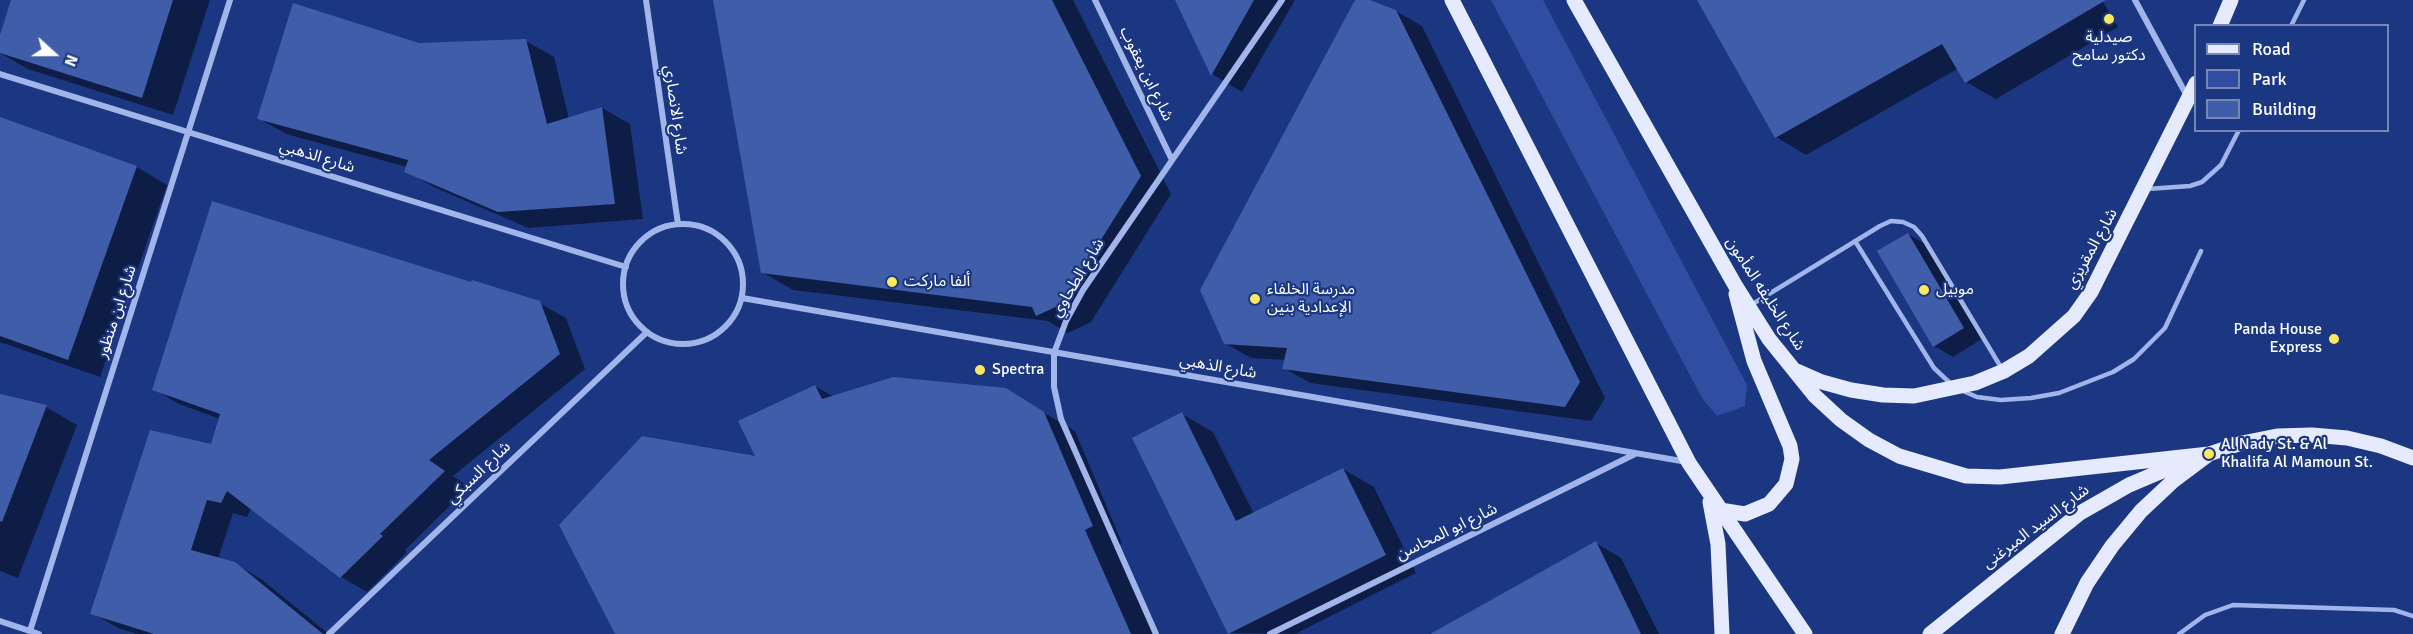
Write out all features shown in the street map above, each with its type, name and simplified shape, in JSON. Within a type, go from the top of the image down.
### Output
[{"type":"main road","points":[[1452,0],[1689,463],[1709,496],[1805,634]]},
{"type":"main road","name":"شارع الخليفه المأمون","points":[[1574,0],[1748,306],[1815,396],[1841,420],[1869,440],[1899,456],[1966,476],[2000,477],[2209,454]]},
{"type":"main road","points":[[2221,24],[2231,0]]},
{"type":"main road","name":"شارع المقريزي","points":[[1793,369],[1822,382],[1883,395],[1914,396],[1975,383],[2004,371],[2029,356],[2074,316],[2106,266],[2194,87]]},
{"type":"main road","points":[[1720,510],[1745,514],[1769,504],[1786,484],[1792,459],[1790,446],[1754,361],[1735,285]]},
{"type":"main road","points":[[2062,634],[2087,582],[2140,511],[2173,481],[2209,454],[2242,443],[2277,436],[2312,435],[2347,438],[2381,446],[2413,458]]},
{"type":"main road","name":"شارع السيد الميرغنى","points":[[1930,634],[2080,513],[2147,477],[2209,454]]},
{"type":"main road","points":[[1709,496],[1719,554],[1722,634]]},
{"type":"street","name":"شارع ابن منظور","points":[[30,631],[230,0]]},
{"type":"street","name":"شارع الانصاري","points":[[646,0],[678,224]]},
{"type":"street","name":"شارع ابن يعقوب","points":[[1095,0],[1172,159]]},
{"type":"street","name":"شارع الطحاوي","points":[[1156,634],[1061,419],[1054,387],[1054,353],[1066,321],[1083,290],[1282,0]]},
{"type":"street","points":[[2135,0],[2188,99]]},
{"type":"street","name":"شارع الذهبي","points":[[0,74],[626,267]]},
{"type":"street","points":[[678,224],[710,230],[723,239],[734,251],[742,274],[742,298],[735,314],[711,337],[695,343],[678,344],[662,340],[647,332],[629,310],[625,296],[626,267],[631,254],[651,233],[678,224]]},
{"type":"street","name":"شارع الذهبي","points":[[742,298],[1689,463]]},
{"type":"street","name":"شارع السبكي","points":[[329,634],[647,332]]},
{"type":"street","name":"شارع ابو المحاسن","points":[[1270,634],[1636,454]]},
{"type":"street","points":[[0,621],[39,634]]},
{"type":"lane","points":[[2292,24],[2304,0]]},
{"type":"lane","points":[[2144,190],[2190,186],[2202,182],[2221,165],[2238,132]]},
{"type":"lane","points":[[1748,306],[1891,221],[1903,222],[1914,227],[1922,236],[2004,371]]},
{"type":"lane","points":[[1855,241],[1934,368],[1954,387],[1977,397],[2001,400],[2059,393],[2113,372],[2134,359],[2165,328],[2201,251]]},
{"type":"lane","points":[[2179,634],[2205,615],[2233,605],[2394,610],[2413,616]]},
{"type":"green space","points":[[1491,0],[1543,0],[1747,385],[1745,406],[1717,416],[1702,398]]},
{"type":"building","points":[[11,0],[173,0],[142,98],[0,53],[0,35]]},
{"type":"building","points":[[713,0],[1052,0],[1141,176],[1060,305],[1036,316],[1032,307],[761,273]]},
{"type":"building","points":[[1175,0],[1254,0],[1211,76]]},
{"type":"building","name":"مدرسة الخلفاء الإعدادية بنين","points":[[1355,0],[1370,0],[1396,10],[1580,382],[1565,407],[1282,369],[1287,348],[1224,344],[1200,290]]},
{"type":"building","points":[[1697,0],[2106,0],[1965,83],[1942,44],[1775,138]]},
{"type":"building","points":[[293,3],[419,43],[526,39],[547,124],[602,107],[615,204],[498,212],[404,172],[408,160],[257,119]]},
{"type":"building","points":[[0,117],[137,166],[68,360],[0,336]]},
{"type":"building","points":[[212,201],[471,282],[472,280],[540,301],[560,354],[429,460],[445,471],[380,534],[383,536],[340,578],[227,491],[221,503],[207,500],[191,550],[235,562],[323,634],[154,634],[90,614],[150,430],[211,444],[220,414],[152,390]]},
{"type":"building","points":[[1908,233],[1964,328],[1933,347],[1877,251]]},
{"type":"building","points":[[893,377],[1006,388],[1044,412],[1093,526],[1085,530],[1131,634],[615,634],[559,525],[642,436],[755,456],[738,421],[815,385],[822,399]]},
{"type":"building","points":[[0,394],[47,405],[2,522],[0,521]]},
{"type":"building","points":[[1182,412],[1236,521],[1343,468],[1386,555],[1228,634],[1132,438]]},
{"type":"building","points":[[1596,541],[1641,634],[1430,634],[1484,604]]},
{"type":"place","name":"صيدلية دكتور سامح","points":[[2109,19]]},
{"type":"place","name":"ألفا ماركت","points":[[892,282]]},
{"type":"place","name":"موبيل","points":[[1924,290]]},
{"type":"place","name":"مدرسة الخلفاء الإعدادية بنين","points":[[1255,299]]},
{"type":"place","name":"Panda House Express","points":[[2334,339]]},
{"type":"place","name":"Spectra","points":[[980,370]]},
{"type":"place","name":"Al Nady St. & Al Khalifa Al Mamoun St.","points":[[2209,454]]}]
